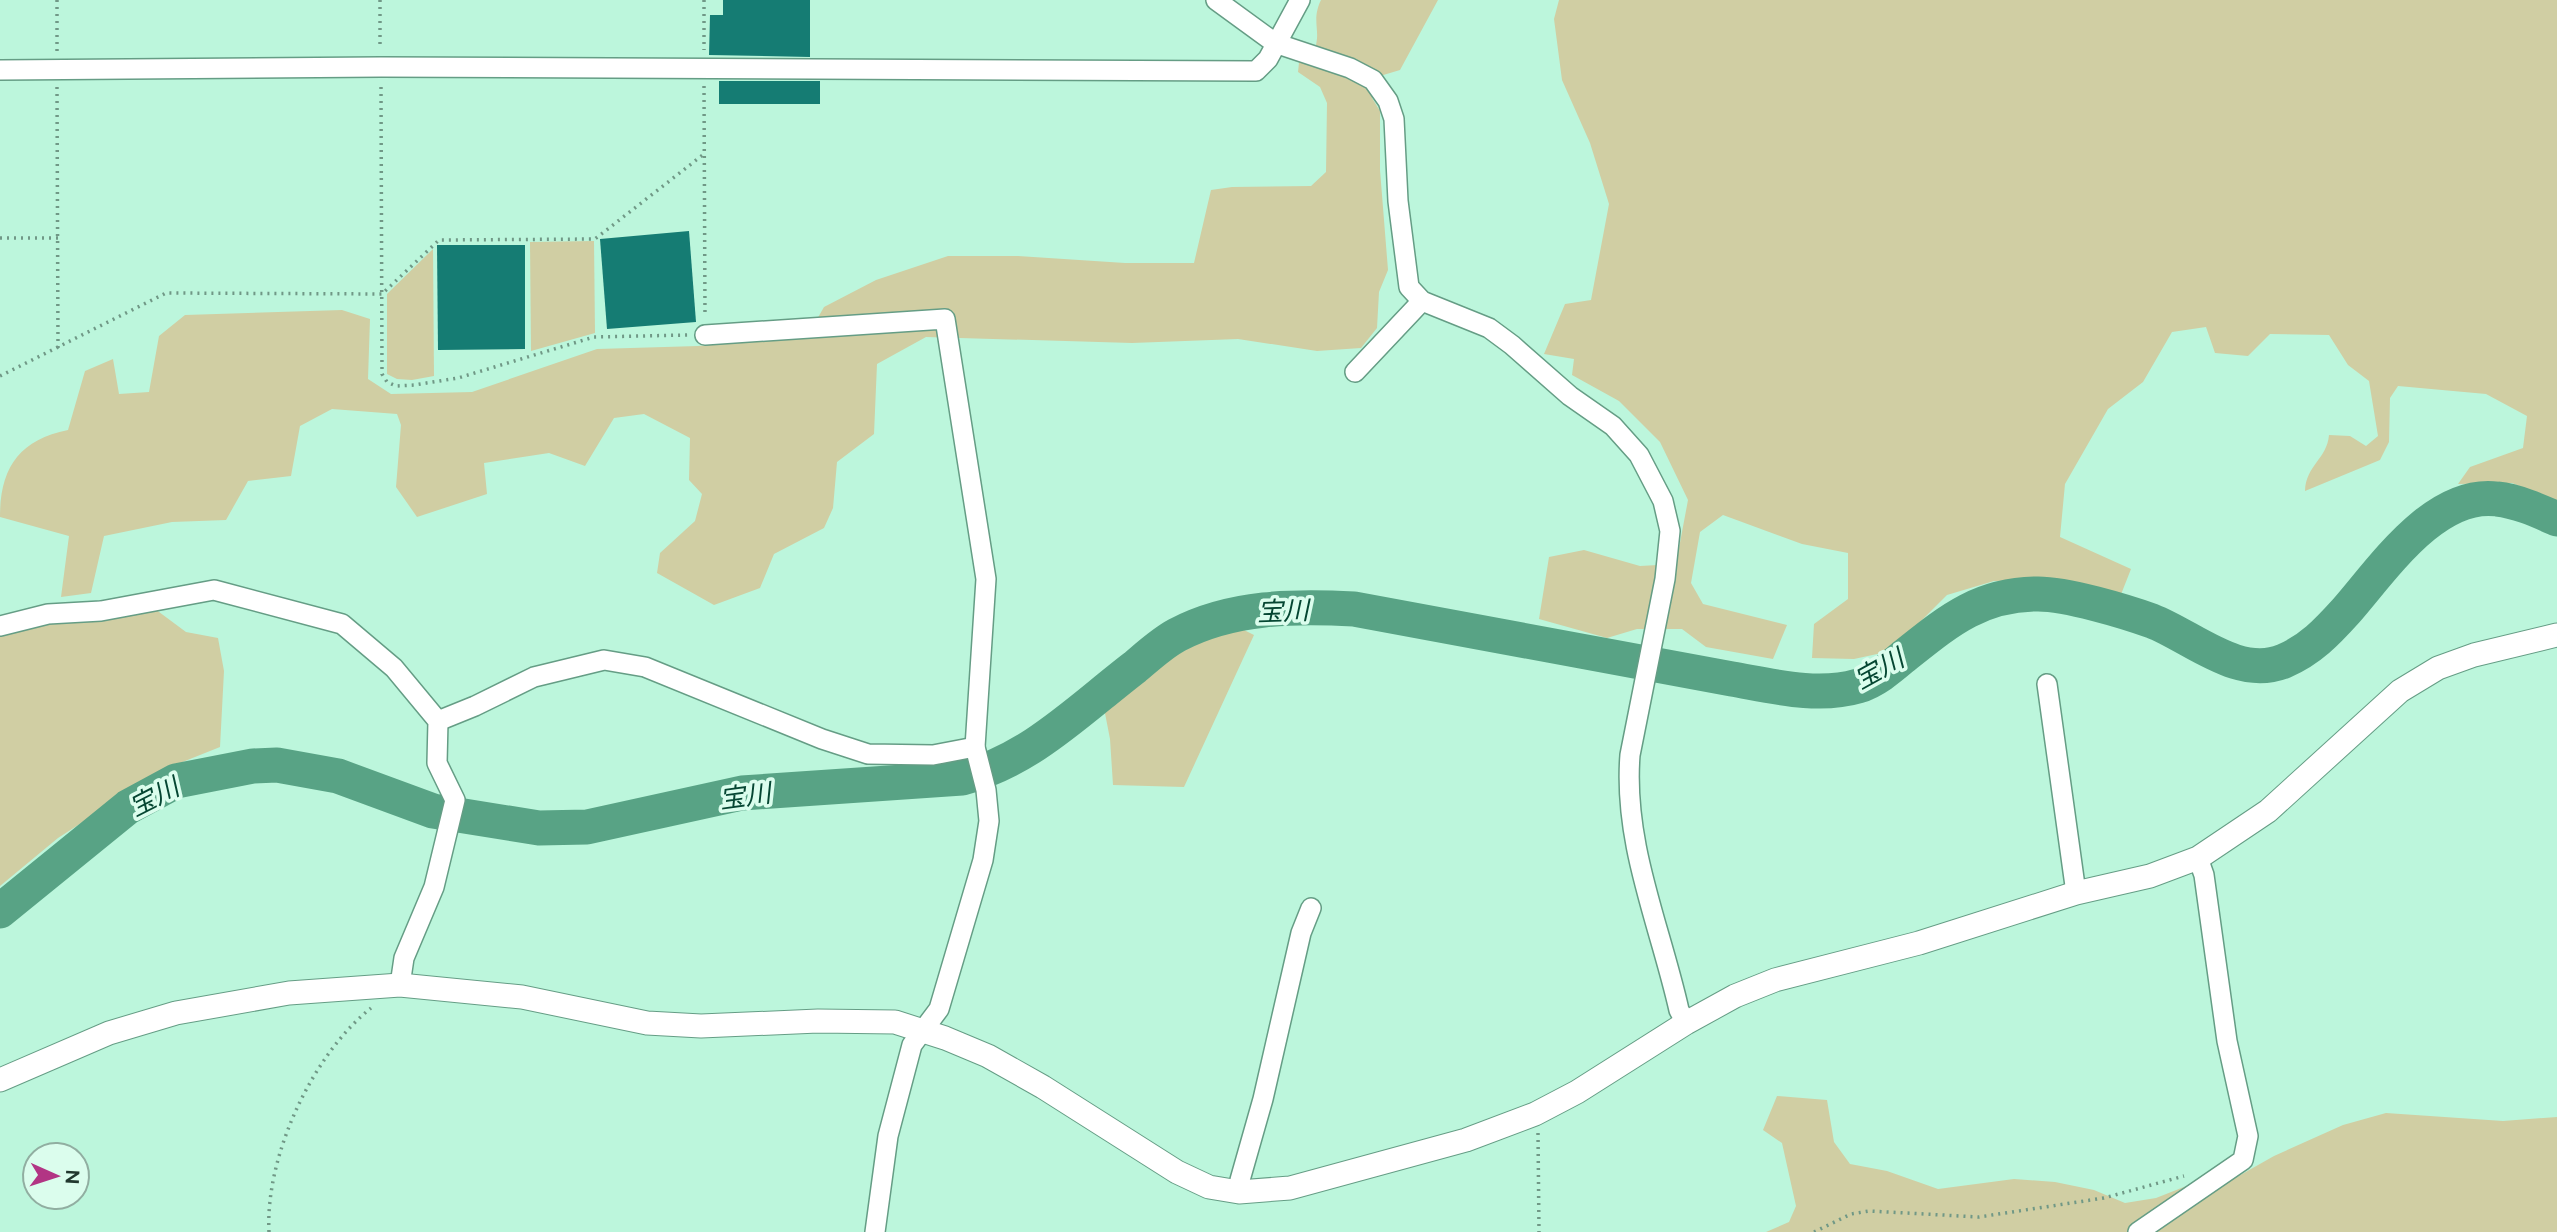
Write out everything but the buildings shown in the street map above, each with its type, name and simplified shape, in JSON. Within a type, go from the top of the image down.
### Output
[{"type":"street","points":[[1216,0],[1275,43],[1350,68],[1373,80],[1388,101],[1394,119],[1404,261],[1409,287],[1422,301],[1489,328],[1570,396],[1613,426],[1639,455],[1663,501],[1670,531],[1665,579],[1629,769],[1633,839],[1679,1010],[1686,1023]]},
{"type":"street","points":[[0,70],[380,67],[1256,71],[1268,59],[1300,0]]},
{"type":"street","points":[[1355,372],[1422,301]]},
{"type":"street","points":[[705,335],[945,318],[986,579],[975,747],[986,790],[988,811],[984,860],[939,1009],[912,1045],[888,1136],[875,1232]]},
{"type":"street","points":[[0,626],[48,614],[101,611],[214,590],[342,624],[394,668],[438,721],[437,763],[455,800],[434,887],[404,958],[400,985]]},
{"type":"street","points":[[0,1080],[109,1033],[176,1013],[289,993],[400,985],[522,997],[647,1023],[701,1026],[818,1021],[895,1022],[945,1038],[988,1056],[1043,1087],[1177,1172],[1209,1187],[1239,1192],[1290,1188],[1466,1140],[1535,1114],[1577,1092],[1686,1023],[1735,996],[1775,980],[1919,943],[2076,893],[2150,876],[2198,858],[2268,811],[2400,691],[2438,668],[2473,655],[2557,635]]},
{"type":"street","points":[[438,721],[534,677],[604,660],[645,667],[822,739],[868,754],[933,755],[975,747]]},
{"type":"street","points":[[2047,684],[2076,893]]},
{"type":"street","points":[[2137,1232],[2243,1160],[2248,1136],[2227,1041],[2204,875],[2198,858]]},
{"type":"street","points":[[1239,1192],[1301,933],[1311,908]]},
{"type":"path","points":[[57,0],[58,348]]},
{"type":"path","points":[[380,0],[382,374],[387,382],[396,386],[458,378],[594,337],[705,335],[704,0]]},
{"type":"path","points":[[0,376],[166,293],[382,294],[439,240],[595,239],[704,154]]},
{"type":"path","points":[[0,238],[58,238]]},
{"type":"path","points":[[269,1232],[268,1214],[276,1164],[301,1100],[351,1024],[400,985]]},
{"type":"path","points":[[1535,1114],[1538,1124],[1539,1232]]},
{"type":"path","points":[[1814,1232],[1860,1213],[1979,1217],[2104,1198],[2205,1170],[2224,1173]]},
{"type":"shaded area","points":[[1321,0],[1438,0],[1400,70],[1380,76],[1372,98],[1380,111],[1380,170],[1388,270],[1379,292],[1377,328],[1361,348],[1317,351],[1238,339],[1132,343],[926,337],[877,364],[874,434],[837,462],[833,508],[824,528],[774,554],[760,588],[714,605],[657,573],[660,553],[695,521],[702,494],[689,480],[690,438],[644,414],[614,418],[585,466],[549,453],[484,463],[487,494],[417,517],[396,487],[401,425],[397,414],[332,409],[300,426],[291,476],[248,481],[226,520],[172,522],[104,536],[91,593],[61,597],[69,536],[0,517],[4,484],[9,471],[25,449],[37,441],[68,430],[85,371],[113,359],[119,394],[149,392],[159,336],[185,315],[342,310],[370,319],[368,379],[391,394],[472,392],[597,349],[698,346],[808,335],[824,307],[876,280],[948,256],[1194,263],[1211,190],[1232,187],[1311,186],[1326,172],[1327,103],[1320,87],[1298,72],[1299,63],[1309,61],[1314,51],[1317,36],[1316,16]]},
{"type":"shaded area","points":[[1559,0],[2557,0],[2557,501],[2512,483],[2458,484],[2470,467],[2523,448],[2527,416],[2486,394],[2398,386],[2390,398],[2389,442],[2380,460],[2305,491],[2309,475],[2325,450],[2329,435],[2350,436],[2366,446],[2378,436],[2369,381],[2348,365],[2329,335],[2270,334],[2248,356],[2215,353],[2206,327],[2172,332],[2143,382],[2108,409],[2065,484],[2060,537],[2131,569],[2120,597],[2053,580],[1994,581],[1947,595],[1891,651],[1854,659],[1812,658],[1814,624],[1848,599],[1848,553],[1802,544],[1723,515],[1700,532],[1691,583],[1703,604],[1787,625],[1773,659],[1706,647],[1682,629],[1637,629],[1607,638],[1539,619],[1549,557],[1584,550],[1640,566],[1676,564],[1688,500],[1660,442],[1619,401],[1572,375],[1574,359],[1544,354],[1565,304],[1591,300],[1609,204],[1590,143],[1562,80],[1554,19]]},
{"type":"shaded area","points":[[594,241],[595,333],[531,351],[530,242]]},
{"type":"shaded area","points":[[433,249],[434,376],[412,380],[397,379],[387,374],[387,294]]},
{"type":"shaded area","points":[[155,609],[186,632],[218,638],[224,671],[220,747],[165,769],[58,838],[0,886],[0,634],[52,622]]},
{"type":"shaded area","points":[[1242,629],[1254,635],[1184,787],[1113,785],[1110,739],[1104,708],[1185,650]]},
{"type":"shaded area","points":[[1777,1096],[1827,1100],[1834,1142],[1850,1164],[1887,1171],[1938,1189],[2014,1179],[2055,1182],[2094,1190],[2125,1203],[2156,1198],[2199,1181],[2228,1182],[2274,1156],[2343,1125],[2386,1113],[2503,1121],[2557,1117],[2557,1232],[1766,1232],[1789,1222],[1796,1206],[1782,1143],[1763,1130]]},
{"type":"waterway","name":"宝川","points":[[0,911],[128,807],[176,781],[253,766],[277,765],[338,776],[433,811],[539,828],[587,827],[742,793],[962,778],[1010,759],[1054,732],[1171,638],[1198,625],[1242,613],[1287,608],[1354,609],[1763,685],[1827,691],[1858,686],[1870,681],[1965,612],[1998,599],[2038,594],[2079,600],[2152,621],[2233,661],[2267,665],[2293,657],[2318,640],[2411,537],[2452,507],[2474,500],[2497,499],[2520,504],[2557,519]]}]
